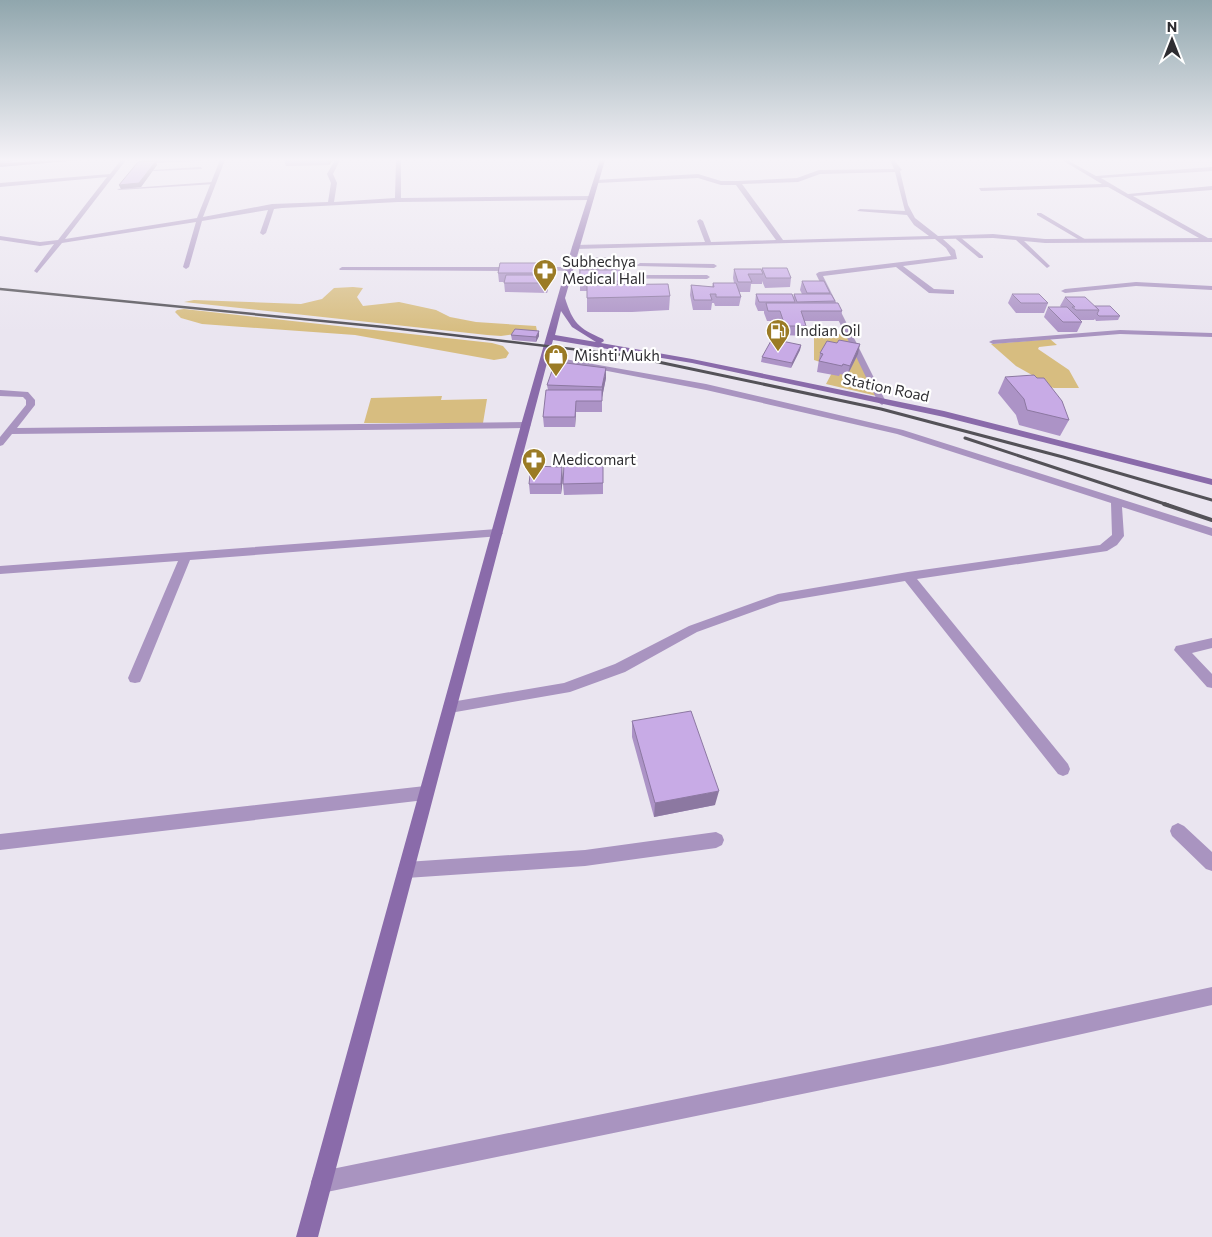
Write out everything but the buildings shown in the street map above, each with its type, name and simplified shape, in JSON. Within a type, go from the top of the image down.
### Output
[{"type":"main road","points":[[307,1237],[425,793],[585,218]]},
{"type":"main road","points":[[564,292],[563,306],[570,320],[584,333],[615,348]]},
{"type":"main road","name":"Station Road","points":[[548,346],[615,348],[944,414],[1212,482]]},
{"type":"street","points":[[37,271],[78,218]]},
{"type":"street","points":[[0,238],[40,244],[200,218],[186,267]]},
{"type":"street","points":[[263,233],[268,218]]},
{"type":"street","points":[[763,218],[782,243]]},
{"type":"street","points":[[882,402],[819,274],[900,266],[954,258],[939,239],[920,227],[913,218]]},
{"type":"street","points":[[1170,218],[1210,241]]},
{"type":"street","points":[[700,221],[710,245]]},
{"type":"street","points":[[640,265],[693,256],[710,245],[1016,237],[1045,241],[1210,241]]},
{"type":"street","points":[[1016,237],[1048,266]]},
{"type":"street","points":[[575,247],[693,256],[714,266]]},
{"type":"street","points":[[900,266],[932,292],[951,292]]},
{"type":"street","points":[[342,270],[520,269]]},
{"type":"street","points":[[530,269],[570,269]]},
{"type":"street","points":[[567,278],[707,277]]},
{"type":"street","points":[[1065,291],[1136,284],[1212,288]]},
{"type":"street","points":[[993,342],[1120,332],[1212,335]]},
{"type":"street","points":[[548,346],[706,387],[854,421],[958,449],[1212,532]]},
{"type":"street","points":[[0,393],[25,394],[31,400],[30,405],[0,443]]},
{"type":"street","points":[[10,431],[526,424]]},
{"type":"street","points":[[450,707],[565,688],[620,668],[693,629],[778,598],[908,576],[1103,548],[1113,542],[1118,536],[1116,502]]},
{"type":"street","points":[[0,570],[497,533]]},
{"type":"street","points":[[135,678],[186,556]]},
{"type":"street","points":[[908,576],[1063,770]]},
{"type":"street","points":[[1212,643],[1181,650],[1212,683]]},
{"type":"street","points":[[0,842],[425,793]]},
{"type":"street","points":[[1178,831],[1212,863]]},
{"type":"street","points":[[406,870],[585,858],[716,840]]},
{"type":"street","points":[[322,1182],[942,1055],[1212,996]]},
{"type":"lane","points":[[1045,218],[1085,241]]},
{"type":"lane","points":[[958,238],[981,257]]},
{"type":"shaded area","points":[[334,288],[363,288],[357,297],[363,306],[399,302],[436,310],[450,317],[476,322],[536,326],[537,331],[501,336],[487,335],[184,302],[194,300],[301,304],[322,299]]},
{"type":"shaded area","points":[[184,309],[492,343],[503,346],[509,353],[506,358],[494,360],[355,335],[202,324],[181,318],[175,312]]},
{"type":"shaded area","points":[[847,334],[877,396],[826,384],[835,367],[814,360],[814,335]]},
{"type":"shaded area","points":[[1050,339],[1057,345],[1039,347],[1038,349],[1069,370],[1079,388],[1054,388],[1042,385],[1032,375],[1016,366],[991,344]]},
{"type":"shaded area","points":[[442,396],[441,400],[487,399],[483,423],[364,423],[371,398]]},
{"type":"railway","points":[[0,289],[384,327],[623,355],[650,361]]},
{"type":"railway","points":[[644,359],[881,409],[1063,457],[1212,500]]},
{"type":"railway","points":[[965,438],[1168,505]]},
{"type":"railway","points":[[1164,504],[1212,520]]},
{"type":"place","name":"Subhechya Medical Hall","points":[[545,292]]},
{"type":"place","name":"Indian Oil","points":[[778,352]]},
{"type":"place","name":"Mishti Mukh","points":[[556,377]]},
{"type":"place","name":"Medicomart","points":[[534,481]]}]
